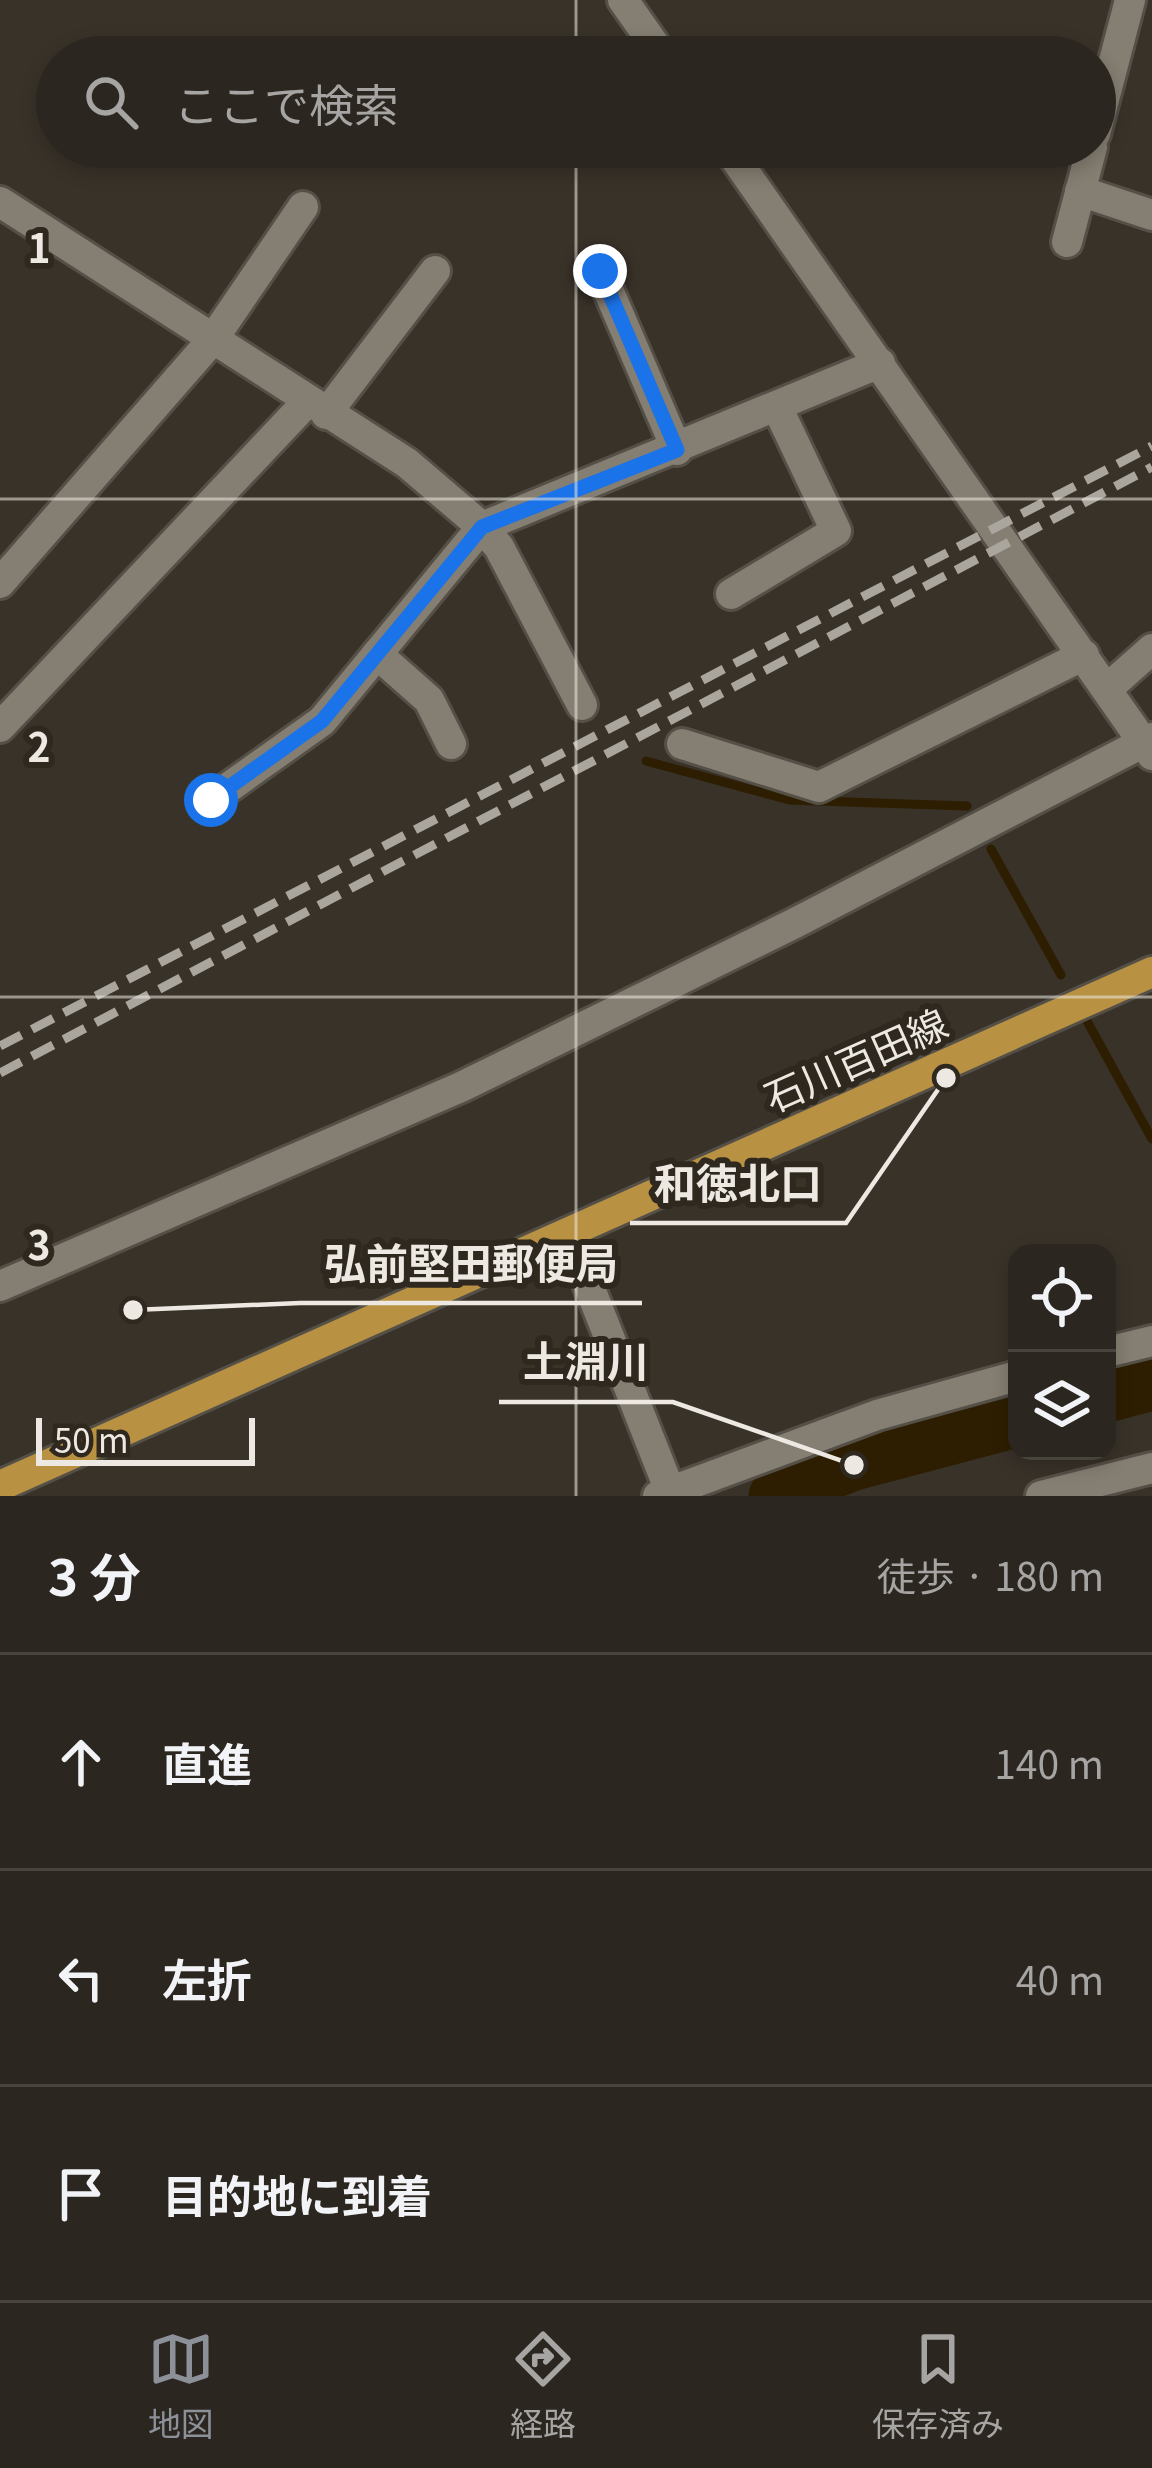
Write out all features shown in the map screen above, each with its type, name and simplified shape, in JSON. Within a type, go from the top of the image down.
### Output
[{"type":"main road","name":"石川百田線","points":[[0,1486],[1152,971]]},
{"type":"street","points":[[623,0],[648,36]]},
{"type":"street","points":[[1116,54],[1130,0]]},
{"type":"street","points":[[0,1286],[461,1087],[796,922],[1147,737],[1107,688],[742,168]]},
{"type":"street","points":[[1067,242],[1086,168]]},
{"type":"street","points":[[1080,191],[1152,215]]},
{"type":"street","points":[[0,202],[407,463],[482,527],[499,548],[582,705]]},
{"type":"street","points":[[3,575],[213,339],[303,207]]},
{"type":"street","points":[[0,727],[316,408],[435,271]]},
{"type":"street","points":[[600,271],[677,450]]},
{"type":"street","points":[[211,800],[322,721],[482,527],[778,409],[880,363]]},
{"type":"street","points":[[731,594],[836,531],[778,409]]},
{"type":"street","points":[[1107,688],[1152,649]]},
{"type":"street","points":[[377,654],[429,700],[451,744]]},
{"type":"street","points":[[682,744],[819,787],[1084,655]]},
{"type":"street","points":[[568,1233],[667,1494],[877,1415],[1008,1379]]},
{"type":"street","points":[[1116,1350],[1152,1341]]},
{"type":"street","points":[[1041,1496],[1152,1468]]},
{"type":"street","points":[[1113,1478],[1139,1496]]},
{"type":"waterway","points":[[646,761],[789,800],[967,806]]},
{"type":"waterway","points":[[991,849],[1061,975]]},
{"type":"waterway","points":[[1087,1021],[1152,1139]]},
{"type":"waterway","points":[[1116,1395],[1152,1385]]},
{"type":"waterway","points":[[774,1496],[854,1465],[1008,1424]]},
{"type":"railway","points":[[0,1046],[1152,446]]},
{"type":"railway","points":[[0,1073],[1152,467]]},
{"type":"place","name":"和徳北口","points":[[946,1078]]},
{"type":"place","name":"弘前堅田郵便局","points":[[133,1310]]},
{"type":"place","name":"土淵川","points":[[854,1465]]},
{"type":"route","points":[[211,800],[322,721],[482,527],[677,450],[600,271]]}]
